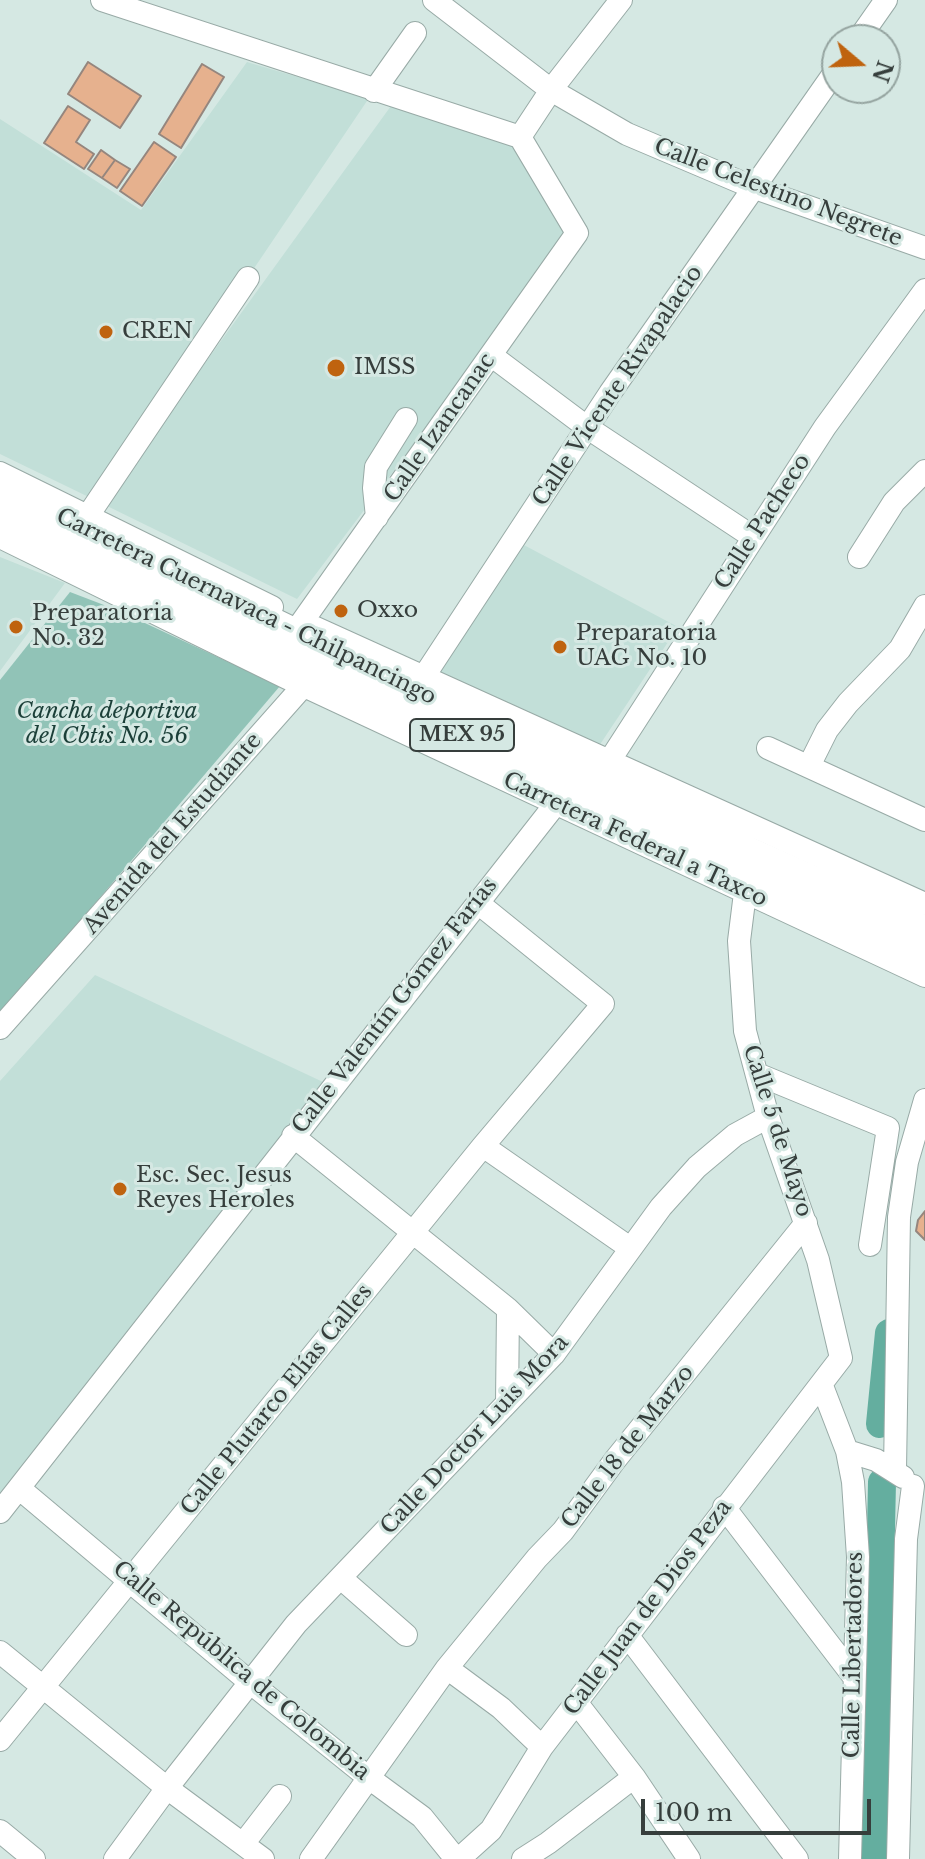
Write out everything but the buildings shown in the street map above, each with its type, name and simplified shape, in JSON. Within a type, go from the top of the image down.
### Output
[{"type":"main road","name":"Carretera Cuernavaca - Chilpancingo","points":[[0,490],[79,530],[247,601],[325,661]]},
{"type":"main road","name":"Carretera Cuernavaca - Chilpancingo","points":[[0,516],[79,530],[200,623],[414,691],[457,711],[747,873],[925,954]]},
{"type":"main road","name":"Carretera Cuernavaca - Chilpancingo","points":[[747,873],[925,930]]},
{"type":"street","points":[[102,0],[520,137],[551,90],[621,0]]},
{"type":"street","name":"Calle Celestino Negrete","points":[[434,0],[551,90],[627,134],[752,187],[925,248]]},
{"type":"street","points":[[869,24],[886,0]]},
{"type":"street","points":[[374,91],[415,33]]},
{"type":"street","name":"Calle Vicente Rivapalacio","points":[[414,691],[588,428],[821,91]]},
{"type":"street","name":"Calle Izancanac","points":[[302,622],[577,233],[520,137]]},
{"type":"street","points":[[0,473],[79,530],[248,278]]},
{"type":"street","name":"Calle Pacheco","points":[[581,779],[753,537],[825,427],[925,290]]},
{"type":"street","points":[[492,356],[588,428],[753,537]]},
{"type":"street","points":[[377,517],[374,488],[376,467],[406,419]]},
{"type":"street","points":[[859,557],[894,502],[925,471]]},
{"type":"street","points":[[0,537],[200,623]]},
{"type":"street","name":"Carretera Federal a Taxco","points":[[247,601],[302,622],[325,661],[581,779],[925,976]]},
{"type":"street","points":[[809,766],[827,730],[848,703],[900,649],[925,606]]},
{"type":"street","name":"Avenida del Estudiante","points":[[0,1028],[325,661]]},
{"type":"street","points":[[768,748],[925,820]]},
{"type":"street","name":"Carretera Federal a Taxco","points":[[581,779],[925,904]]},
{"type":"street","name":"Calle Valentín Gómez Farías","points":[[0,1512],[293,1136],[581,779]]},
{"type":"street","name":"Calle 5 de Mayo","points":[[747,873],[739,941],[745,1031],[768,1117],[818,1260],[841,1358]]},
{"type":"street","name":"Calle Plutarco Elías Calles","points":[[0,1740],[483,1146],[603,1004],[478,903]]},
{"type":"street","points":[[757,1074],[888,1128],[870,1245]]},
{"type":"street","points":[[895,1470],[899,1217],[907,1162],[925,1100]]},
{"type":"street","name":"Calle Doctor Luis Mora","points":[[115,1859],[296,1624],[554,1354],[661,1207],[697,1167],[735,1135],[768,1117]]},
{"type":"street","points":[[293,1136],[508,1309],[554,1354]]},
{"type":"street","points":[[483,1146],[630,1248]]},
{"type":"street","name":"Calle 18 de Marzo","points":[[311,1859],[447,1668],[563,1531],[615,1460],[806,1223]]},
{"type":"street","points":[[507,1403],[508,1309]]},
{"type":"street","name":"Calle Juan de Dios Peza","points":[[457,1859],[491,1830],[542,1747],[841,1358]]},
{"type":"street","points":[[822,1386],[847,1451],[895,1470],[919,1491],[906,1539],[898,1859]]},
{"type":"street","name":"Calle Libertadores","points":[[847,1451],[853,1482],[858,1557],[850,1859]]},
{"type":"street","name":"Calle República de Colombia","points":[[20,1489],[252,1684],[422,1817],[457,1859]]},
{"type":"street","points":[[724,1507],[854,1677]]},
{"type":"street","points":[[342,1579],[406,1635]]},
{"type":"street","points":[[627,1635],[797,1859]]},
{"type":"street","points":[[0,1652],[167,1788],[263,1859]]},
{"type":"street","points":[[447,1668],[501,1708],[542,1747]]},
{"type":"street","points":[[576,1702],[634,1777],[689,1859]]},
{"type":"street","points":[[523,1859],[554,1851],[634,1777]]},
{"type":"street","points":[[243,1844],[280,1796]]},
{"type":"street","points":[[0,1831],[34,1859]]},
{"type":"shaded area","name":"CREN","points":[[247,62],[369,98],[97,501],[0,454],[0,119],[141,210]]},
{"type":"shaded area","name":"IMSS","points":[[396,99],[517,140],[574,232],[297,599],[103,504]]},
{"type":"shaded area","name":"Preparatoria UAG No. 10","points":[[522,544],[678,627],[597,749],[437,675]]},
{"type":"shaded area","name":"Preparatoria No. 32","points":[[0,557],[65,583],[0,671]]},
{"type":"shaded area","name":"Esc. Sec. Jesus Reyes Heroles","points":[[95,975],[323,1082],[0,1493],[0,1081]]},
{"type":"green space","name":"Cancha deportiva del Cbtis No. 56","points":[[70,592],[117,610],[280,686],[0,1015],[0,680]]},
{"type":"waterway","points":[[880,1424],[889,1333]]},
{"type":"waterway","points":[[874,1859],[882,1482]]},
{"type":"place","name":"CREN","points":[[106,332]]},
{"type":"place","name":"IMSS","points":[[336,368]]},
{"type":"place","name":"Oxxo","points":[[341,611]]},
{"type":"place","name":"Preparatoria No. 32","points":[[16,627]]},
{"type":"place","name":"Preparatoria UAG No. 10","points":[[560,647]]},
{"type":"place","name":"Esc. Sec. Jesus Reyes Heroles","points":[[120,1189]]}]
